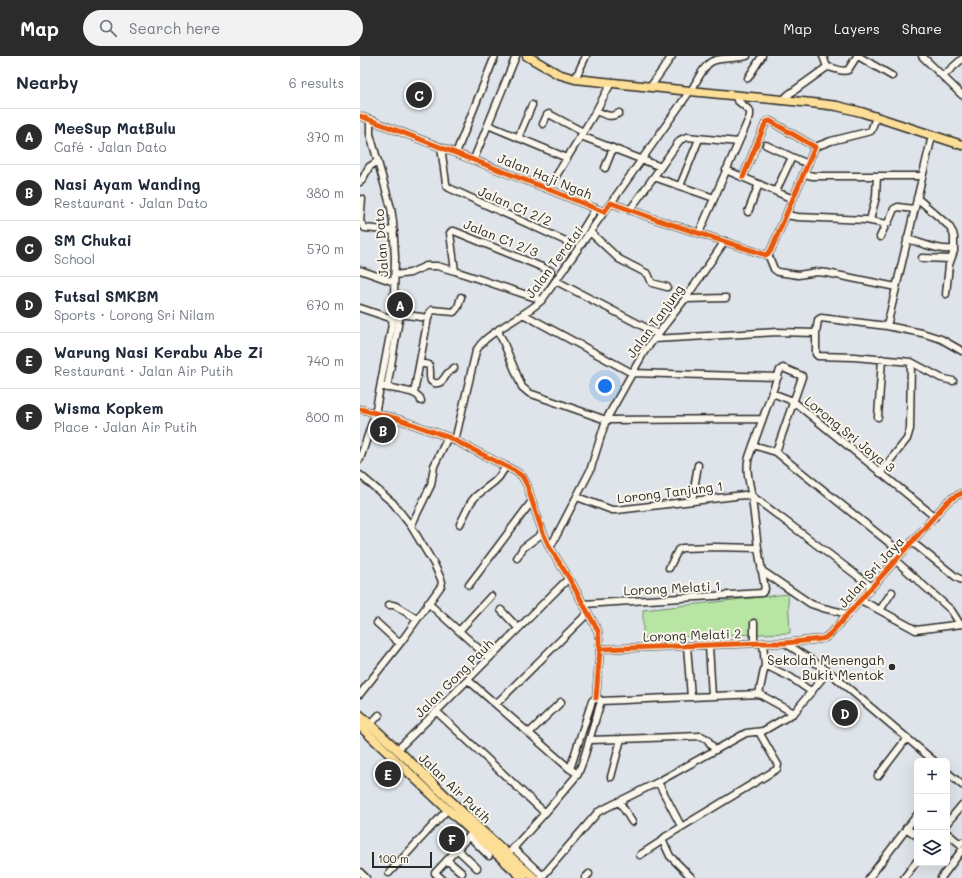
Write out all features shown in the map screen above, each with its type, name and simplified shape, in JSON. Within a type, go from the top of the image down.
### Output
[{"type":"main road","points":[[527,56],[558,74],[575,79],[837,106],[861,112],[962,145]]},
{"type":"main road","name":"Jalan Air Putih","points":[[360,715],[418,769],[475,833]]},
{"type":"main road","name":"Jalan Air Putih","points":[[360,726],[475,833]]},
{"type":"main road","points":[[418,769],[448,802],[448,806],[446,807]]},
{"type":"main road","points":[[475,833],[480,833],[496,849],[507,853],[534,878]]},
{"type":"main road","points":[[507,853],[522,878]]},
{"type":"street","points":[[456,152],[495,56]]},
{"type":"street","points":[[474,159],[516,56]]},
{"type":"street","points":[[575,79],[586,56]]},
{"type":"street","points":[[651,86],[672,56]]},
{"type":"street","points":[[747,56],[713,61],[709,63],[611,203],[763,255],[770,259]]},
{"type":"street","points":[[748,78],[762,56]]},
{"type":"street","points":[[823,56],[827,67]]},
{"type":"street","points":[[783,100],[829,66],[846,71],[850,68],[857,56],[892,76]]},
{"type":"street","points":[[922,56],[962,95]]},
{"type":"street","points":[[943,76],[962,59]]},
{"type":"street","points":[[548,189],[596,111],[611,83]]},
{"type":"street","points":[[699,233],[750,116],[750,111],[737,100],[736,96]]},
{"type":"street","points":[[518,138],[532,105]]},
{"type":"street","points":[[596,111],[611,117],[616,116],[619,113]]},
{"type":"street","points":[[543,124],[547,115],[549,114],[582,134],[612,148],[661,167]]},
{"type":"street","name":"Jalan Haji Ngah","points":[[360,116],[474,159],[604,212],[611,203]]},
{"type":"street","points":[[880,119],[871,131],[815,148],[808,164],[807,175],[793,199],[790,216],[771,250],[770,259],[775,270],[778,272],[798,275],[817,272],[827,273],[896,287]]},
{"type":"street","name":"Jalan Dato","points":[[361,454],[384,387],[393,319],[395,275],[394,231],[391,208],[370,134],[370,120]]},
{"type":"street","points":[[743,177],[766,122],[768,121],[814,146],[815,148]]},
{"type":"street","points":[[488,125],[567,158]]},
{"type":"street","points":[[887,326],[932,136]]},
{"type":"street","points":[[630,210],[680,140],[687,137],[738,142]]},
{"type":"street","points":[[680,186],[699,139]]},
{"type":"street","points":[[766,145],[808,164]]},
{"type":"street","name":"Jalan C1 2/2","points":[[441,147],[446,183],[449,188],[570,243],[575,242],[596,208]]},
{"type":"street","points":[[605,168],[612,148]]},
{"type":"street","points":[[776,191],[792,157]]},
{"type":"street","points":[[360,182],[369,167],[378,161]]},
{"type":"street","points":[[726,170],[793,199]]},
{"type":"street","points":[[807,175],[922,176]]},
{"type":"street","points":[[870,220],[876,197],[877,176]]},
{"type":"street","points":[[654,177],[714,198]]},
{"type":"street","points":[[748,212],[759,184]]},
{"type":"street","points":[[917,198],[949,226],[953,233],[954,249],[949,265],[946,294]]},
{"type":"street","points":[[362,199],[360,222],[365,228],[394,231]]},
{"type":"street","points":[[880,237],[896,207],[914,209]]},
{"type":"street","name":"Jalan Teratai","points":[[455,441],[476,351],[483,340],[532,309],[542,300],[604,212]]},
{"type":"street","points":[[790,216],[870,220],[886,224]]},
{"type":"street","name":"Jalan C1 2/3","points":[[455,271],[450,233],[452,231],[550,270],[550,275],[535,297]]},
{"type":"street","points":[[590,232],[619,259],[648,274],[652,282],[667,287]]},
{"type":"street","points":[[907,239],[938,248],[954,249]]},
{"type":"street","name":"Jalan Tanjung","points":[[550,548],[577,497],[592,464],[606,420],[644,352],[685,299],[725,242]]},
{"type":"street","points":[[922,258],[951,260]]},
{"type":"street","points":[[395,275],[410,273],[430,265],[437,266],[542,300]]},
{"type":"street","points":[[360,270],[394,282]]},
{"type":"street","points":[[556,281],[658,334]]},
{"type":"street","points":[[414,393],[430,312],[432,310],[454,312],[458,307],[461,297]]},
{"type":"street","points":[[685,299],[726,298]]},
{"type":"street","points":[[360,308],[393,319]]},
{"type":"street","points":[[393,312],[428,318]]},
{"type":"street","points":[[400,314],[384,387],[414,393],[419,396],[421,402]]},
{"type":"street","points":[[523,314],[632,373],[778,377]]},
{"type":"street","points":[[953,381],[941,378],[911,362],[846,356],[818,356],[816,354],[816,333],[818,320],[821,318],[912,330],[931,335],[961,349]]},
{"type":"street","points":[[499,330],[499,334],[522,387],[525,390],[529,393],[606,420],[762,419]]},
{"type":"street","points":[[654,339],[778,332],[816,333]]},
{"type":"street","points":[[878,417],[882,359]]},
{"type":"street","points":[[880,472],[907,439],[909,434],[911,362]]},
{"type":"street","points":[[420,363],[428,364],[430,366],[430,380],[434,383],[442,381],[448,372],[454,368]]},
{"type":"street","points":[[772,393],[793,401],[802,376],[783,368],[780,370],[748,461],[747,468],[762,570],[811,604],[848,614]]},
{"type":"street","name":"Lorong Sri Jaya 3","points":[[776,452],[793,401],[935,517]]},
{"type":"street","points":[[360,409],[398,419],[448,437],[506,466],[522,476],[527,485],[543,533],[550,548],[569,578],[598,631],[600,649],[599,699],[590,740],[578,774],[545,813],[507,853],[542,877],[601,810],[658,782],[746,733],[763,731],[794,713],[828,671]]},
{"type":"street","points":[[411,526],[430,485],[434,466],[448,437]]},
{"type":"street","points":[[753,445],[776,452],[902,553]]},
{"type":"street","points":[[692,501],[698,465]]},
{"type":"street","points":[[460,524],[471,502],[499,477],[506,466]]},
{"type":"street","points":[[360,475],[393,503],[411,526],[434,564],[442,582],[441,586],[417,619],[360,694]]},
{"type":"street","name":"Jalan Sri Jaya","points":[[785,643],[825,638],[951,499],[962,493]]},
{"type":"street","name":"Lorong Tanjung 1","points":[[577,497],[612,510],[617,510],[744,494],[752,496]]},
{"type":"street","points":[[752,496],[872,587]]},
{"type":"street","points":[[469,584],[532,501]]},
{"type":"street","points":[[517,558],[523,548],[543,533]]},
{"type":"street","points":[[912,542],[956,577],[962,580]]},
{"type":"street","points":[[669,568],[678,550],[682,548],[758,548]]},
{"type":"street","points":[[861,600],[916,630],[961,624],[951,610],[895,560]]},
{"type":"street","name":"Lorong Melati 1","points":[[583,604],[763,592],[765,589],[762,570]]},
{"type":"street","name":"Jalan Gong Pauh","points":[[397,750],[437,712],[518,628],[569,578]]},
{"type":"street","points":[[880,610],[892,592]]},
{"type":"street","points":[[459,631],[491,596]]},
{"type":"street","points":[[428,603],[489,658]]},
{"type":"street","points":[[389,605],[396,606],[417,619]]},
{"type":"street","points":[[501,610],[518,628]]},
{"type":"street","points":[[496,704],[588,613]]},
{"type":"street","points":[[754,622],[754,644]]},
{"type":"street","points":[[377,623],[399,643]]},
{"type":"street","points":[[759,694],[765,665],[763,643]]},
{"type":"street","points":[[785,643],[828,671],[930,758]]},
{"type":"street","name":"Lorong Melati 2","points":[[600,649],[785,643]]},
{"type":"street","points":[[687,646],[691,697]]},
{"type":"street","points":[[709,646],[712,696]]},
{"type":"street","points":[[765,665],[812,692]]},
{"type":"street","points":[[468,680],[570,769],[578,774]]},
{"type":"street","points":[[570,769],[592,701],[599,699],[759,694],[794,713]]},
{"type":"street","points":[[529,733],[561,702]]},
{"type":"street","points":[[437,712],[545,813]]},
{"type":"street","points":[[370,725],[379,715]]},
{"type":"street","points":[[640,855],[681,826],[777,769],[778,765],[759,732]]},
{"type":"street","points":[[590,740],[702,736],[707,739],[715,750]]},
{"type":"street","points":[[878,776],[907,738]]},
{"type":"street","points":[[611,778],[621,739]]},
{"type":"street","points":[[950,776],[962,785]]},
{"type":"street","points":[[658,782],[681,826]]},
{"type":"street","points":[[619,801],[632,822]]},
{"type":"street","points":[[950,819],[962,805]]},
{"type":"street","points":[[389,873],[446,807]]},
{"type":"street","points":[[869,878],[914,819]]},
{"type":"street","points":[[906,828],[914,834]]},
{"type":"street","points":[[440,878],[435,873],[475,833],[490,856]]},
{"type":"street","points":[[950,836],[960,844],[962,842]]},
{"type":"street","points":[[663,840],[670,856],[692,878]]},
{"type":"street","points":[[458,849],[477,868]]},
{"type":"street","points":[[940,878],[962,850]]},
{"type":"street","points":[[447,860],[462,873]]},
{"type":"street","points":[[904,878],[914,865]]},
{"type":"street","points":[[360,872],[366,878]]},
{"type":"green space","points":[[788,594],[790,633],[643,638],[643,610]]},
{"type":"cycle path","points":[[360,116],[604,212],[611,203],[766,255],[771,250],[815,147],[770,121],[766,122],[743,177]]},
{"type":"cycle path","points":[[360,409],[398,419],[448,437],[522,476],[527,485],[543,533],[550,548],[569,578],[598,631],[600,649],[596,698]]},
{"type":"cycle path","points":[[600,649],[785,643],[825,638],[832,632],[948,501],[962,493]]},
{"type":"place","name":"SM Chukai","points":[[419,95]]},
{"type":"place","name":"MeeSup MatBulu","points":[[400,305]]},
{"type":"place","name":"Nasi Ayam Wanding","points":[[383,430]]},
{"type":"place","name":"Sekolah Menengah Bukit Mentok","points":[[892,667]]},
{"type":"place","name":"Futsal SMKBM","points":[[845,713]]},
{"type":"place","name":"Warung Nasi Kerabu Abe Zi","points":[[388,774]]},
{"type":"place","name":"Wisma Kopkem","points":[[452,839]]}]
